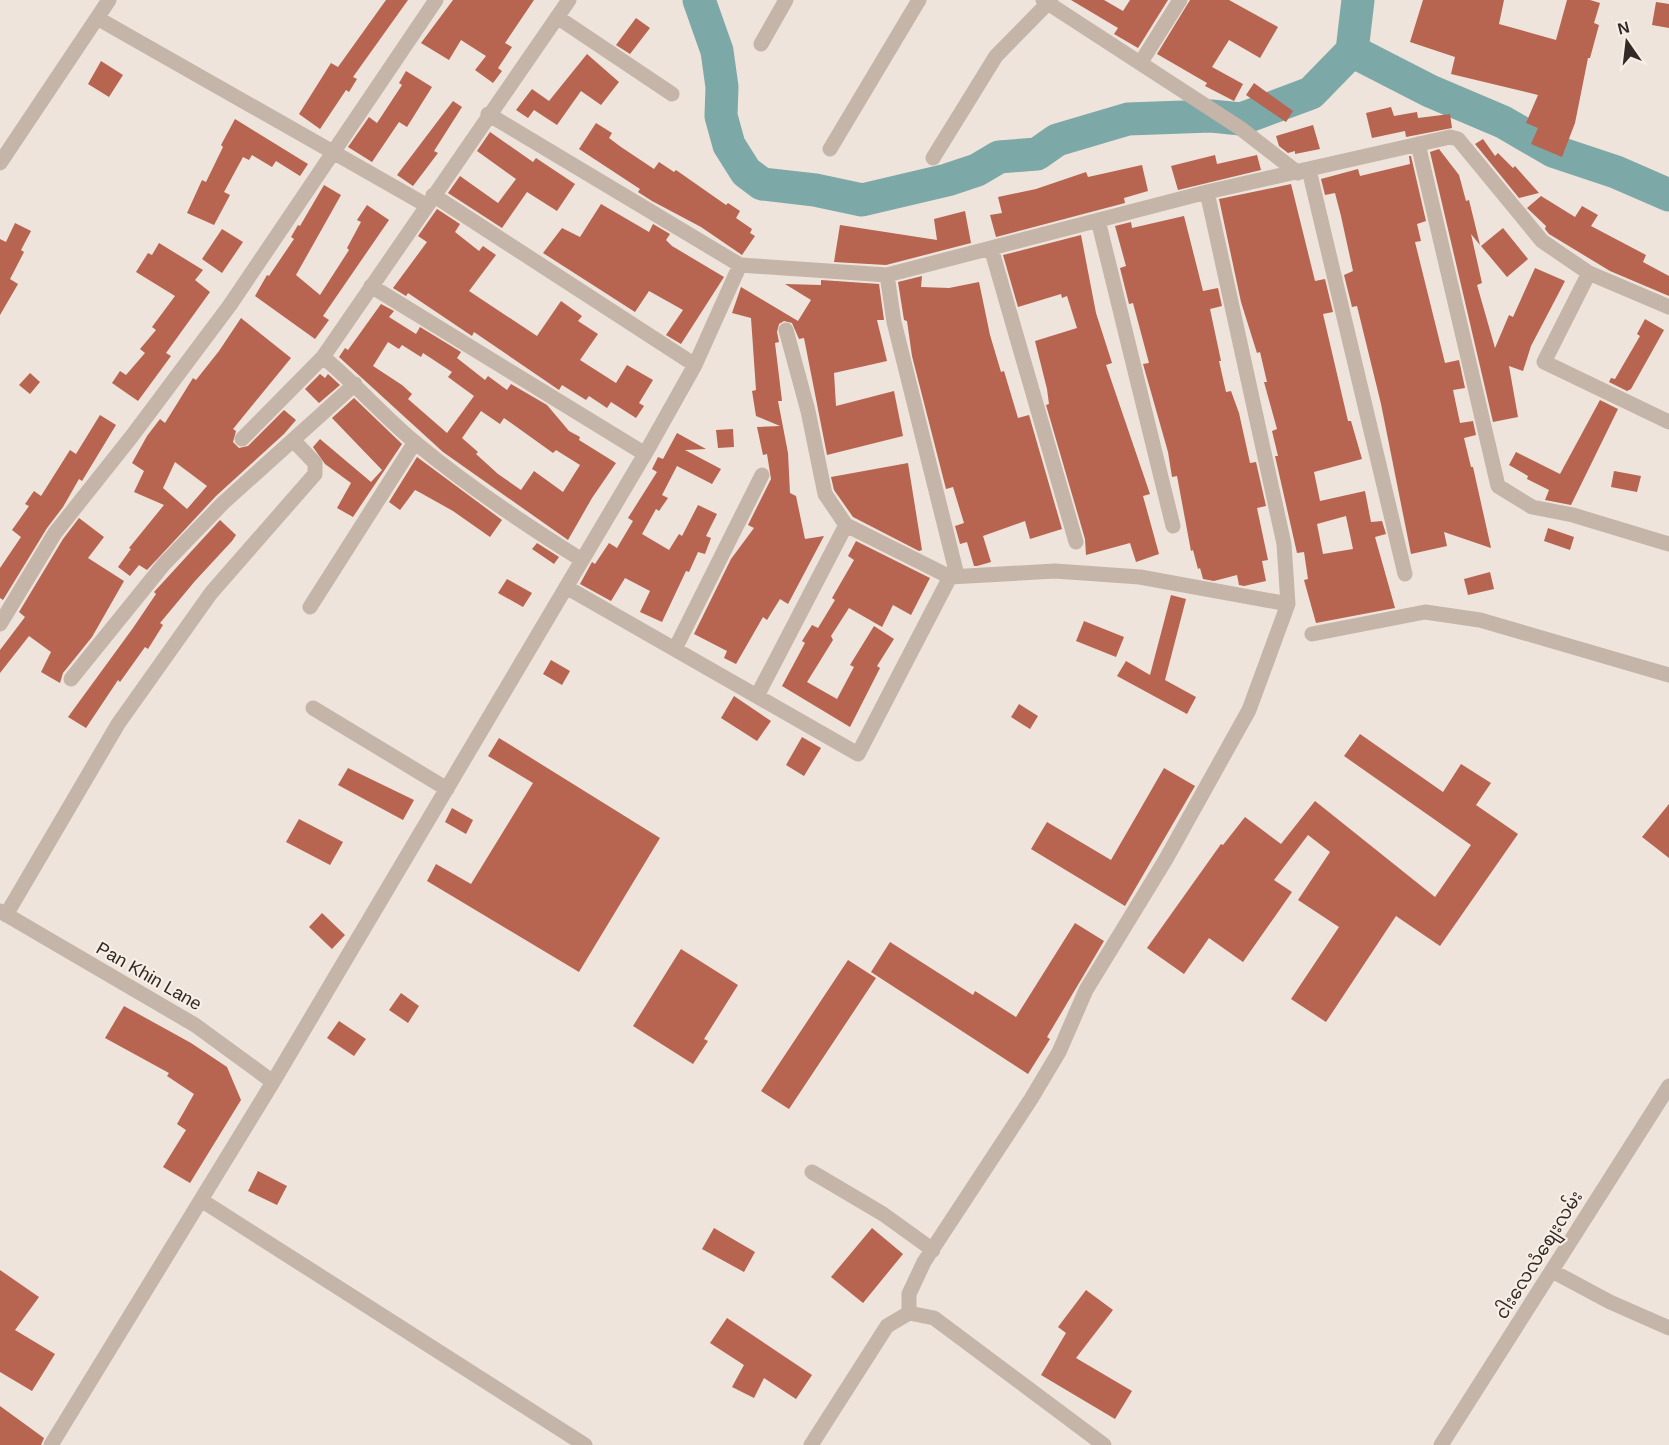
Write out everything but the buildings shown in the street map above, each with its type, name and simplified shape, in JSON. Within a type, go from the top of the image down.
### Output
[{"type":"street","points":[[0,163],[109,0]]},
{"type":"street","points":[[0,624],[55,532],[132,436],[230,305],[436,0]]},
{"type":"street","points":[[242,439],[323,357],[488,114],[569,0]]},
{"type":"street","points":[[761,44],[786,0]]},
{"type":"street","points":[[830,149],[919,0]]},
{"type":"street","points":[[1141,62],[1180,0]]},
{"type":"street","points":[[933,158],[996,56],[1048,1],[1304,172],[1405,574]]},
{"type":"street","points":[[557,17],[672,94]]},
{"type":"street","points":[[97,18],[332,152],[429,200],[695,365]]},
{"type":"street","points":[[488,114],[740,266],[887,275],[1207,192],[1304,172],[1450,137],[1458,139],[1542,241],[1589,273],[1669,307]]},
{"type":"street","points":[[1418,144],[1498,486],[1532,507],[1573,515],[1669,544]]},
{"type":"street","points":[[909,1313],[909,1294],[933,1250],[1059,1052],[1086,990],[1166,859],[1244,720],[1288,604],[1284,544],[1207,192]]},
{"type":"street","points":[[1098,220],[1173,526]]},
{"type":"street","points":[[991,248],[1076,542]]},
{"type":"street","points":[[51,1445],[273,1082],[645,454],[695,365],[740,266]]},
{"type":"street","points":[[1589,273],[1544,362],[1669,422]]},
{"type":"street","points":[[566,587],[858,753],[953,576],[894,322],[887,275]]},
{"type":"street","points":[[371,286],[645,454]]},
{"type":"street","points":[[786,330],[808,411],[825,494],[846,525],[953,576],[1054,571],[1140,577],[1288,604]]},
{"type":"street","points":[[323,357],[355,384],[415,442],[502,511],[582,560]]},
{"type":"street","points":[[71,679],[164,564],[223,503],[355,384]]},
{"type":"street","points":[[3,913],[118,724],[212,593],[315,474],[315,463],[293,440]]},
{"type":"street","points":[[310,607],[415,442]]},
{"type":"street","points":[[675,649],[762,475]]},
{"type":"street","points":[[757,696],[846,525]]},
{"type":"street","points":[[1312,634],[1425,612],[1480,620],[1669,675]]},
{"type":"street","points":[[313,708],[447,789]]},
{"type":"street","name":"Pan Khin Lane","points":[[3,913],[195,1025],[273,1082]]},
{"type":"street","name":"ငါးလေလံစျေးလမ်း","points":[[1441,1445],[1669,1086]]},
{"type":"street","points":[[812,1172],[883,1214],[933,1250]]},
{"type":"street","points":[[201,1200],[585,1445]]},
{"type":"street","points":[[1552,1271],[1610,1302],[1669,1328]]},
{"type":"street","points":[[811,1445],[887,1326],[909,1313],[934,1318],[1104,1445]]},
{"type":"waterway","points":[[699,0],[717,51],[722,87],[721,116],[729,145],[746,172],[762,184],[815,190],[862,200],[947,180],[977,170],[999,157],[1037,154],[1057,140],[1128,119],[1211,116],[1241,119],[1311,93],[1352,51],[1430,91],[1503,122],[1553,151],[1616,172],[1669,195]]},
{"type":"waterway","points":[[1352,51],[1358,0]]}]
